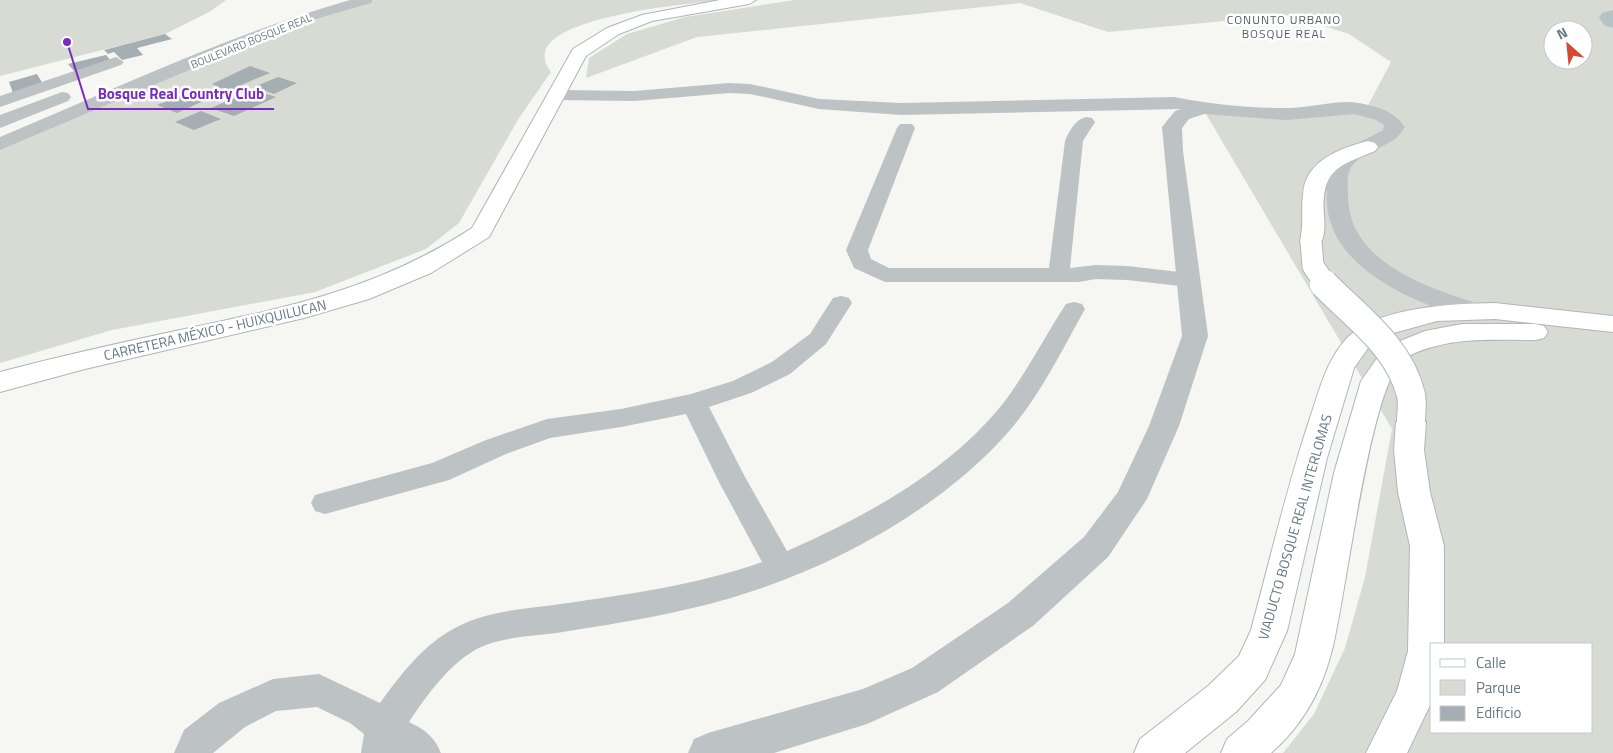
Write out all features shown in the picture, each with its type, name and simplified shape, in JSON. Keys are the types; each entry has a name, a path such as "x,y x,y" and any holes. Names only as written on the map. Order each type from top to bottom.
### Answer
{"main road":[{"name":"CARRETERA MÉXICO - HUIXQUILUCAN","path":"0,382 308,311 391,283 424,268 458,249 481,232 579,53 612,31 671,12 749,0"},
{"path":"1368,147 1326,165 1315,180 1313,206 1316,226 1309,254 1315,272 1362,318 1403,376 1411,397 1409,450 1414,492 1427,546 1426,651 1415,696 1386,753"},
{"name":"VIADUCTO BOSQUE REAL INTERLOMAS","path":"1154,753 1222,699 1252,668 1268,631 1312,458 1342,366 1359,342 1381,328 1413,318 1474,311 1537,323 1613,341"},
{"name":"VIADUCTO BOSQUE REAL INTERLOMAS","path":"1241,753 1262,735 1295,698 1313,654 1349,473 1375,381 1394,353 1434,337 1462,332 1509,330 1537,323 1613,324"}],"street":[{"name":"BOULEVARD BOSQUE REAL","path":"196,44 247,23 316,0"},
{"name":"BOULEVARD BOSQUE REAL","path":"0,144 261,34 307,17 366,0"},
{"path":"0,102 116,62"},
{"path":"0,122 134,68"},
{"path":"556,95 636,96 705,88 750,89 819,104 855,108 948,109 1174,102 1202,108 1286,114 1363,108 1392,121 1395,127 1390,134 1350,157 1339,170 1338,211 1349,240 1371,262 1402,283 1435,298 1474,311"},
{"path":"708,753 867,706 925,680 1021,614 1096,548 1130,499 1164,426 1195,336 1172,127 1182,115 1202,108"},
{"path":"1069,274 1074,141 1077,133 1086,122"},
{"path":"906,128 857,250 862,263 885,275 1069,274 1099,283 1189,286"},
{"path":"325,504 440,472 496,447 547,429 621,418 694,403 742,388 781,368 818,339 841,303"},
{"path":"382,741 427,670 445,652 470,636 511,626 663,600 717,588 781,568 843,538 914,499 951,472 990,436 1024,392 1074,309"},
{"path":"694,403 733,482 781,568"},
{"path":"192,753 197,743 232,715 273,695 319,690 362,712 382,741"},
{"path":"382,741 416,744 423,753"}],"green space":[{"path":"0,0 226,0 211,11 165,34 0,76"},
{"path":"375,0 720,0 644,10 610,17 579,26 556,38 545,53 551,72 519,118 459,223 426,249 315,292 112,330 0,363 0,148 308,20"},
{"path":"794,0 1613,0 1613,13 1601,16 1613,27 1613,753 1283,753 1314,714 1345,648 1365,577 1392,429 1206,114 1364,113 1391,62 1349,34 1289,15 1108,32 1020,3 697,37 586,78 589,58 627,34 685,17"}],"building":[{"path":"165,34 172,39 137,48 143,55 122,60 114,52 108,54 104,50"},
{"path":"106,55 112,62 75,72 68,64"},
{"path":"250,66 270,73 241,85 246,87 213,102 208,99 177,113 157,105 203,88 210,91 219,87 212,84"},
{"path":"37,74 43,84 13,93 9,82"},
{"path":"278,77 297,83 274,94 254,87"},
{"path":"253,90 276,97 234,116 211,108"},
{"path":"201,111 221,119 194,130 175,122"}],"waterway":[{"path":"1613,17 1610,18 1613,21"}],"place":[{"name":"Bosque Real Country Club","path":"67,42"}],"district":[{"name":"CONUNTO URBANO BOSQUE REAL","path":"1284,27"}]}
